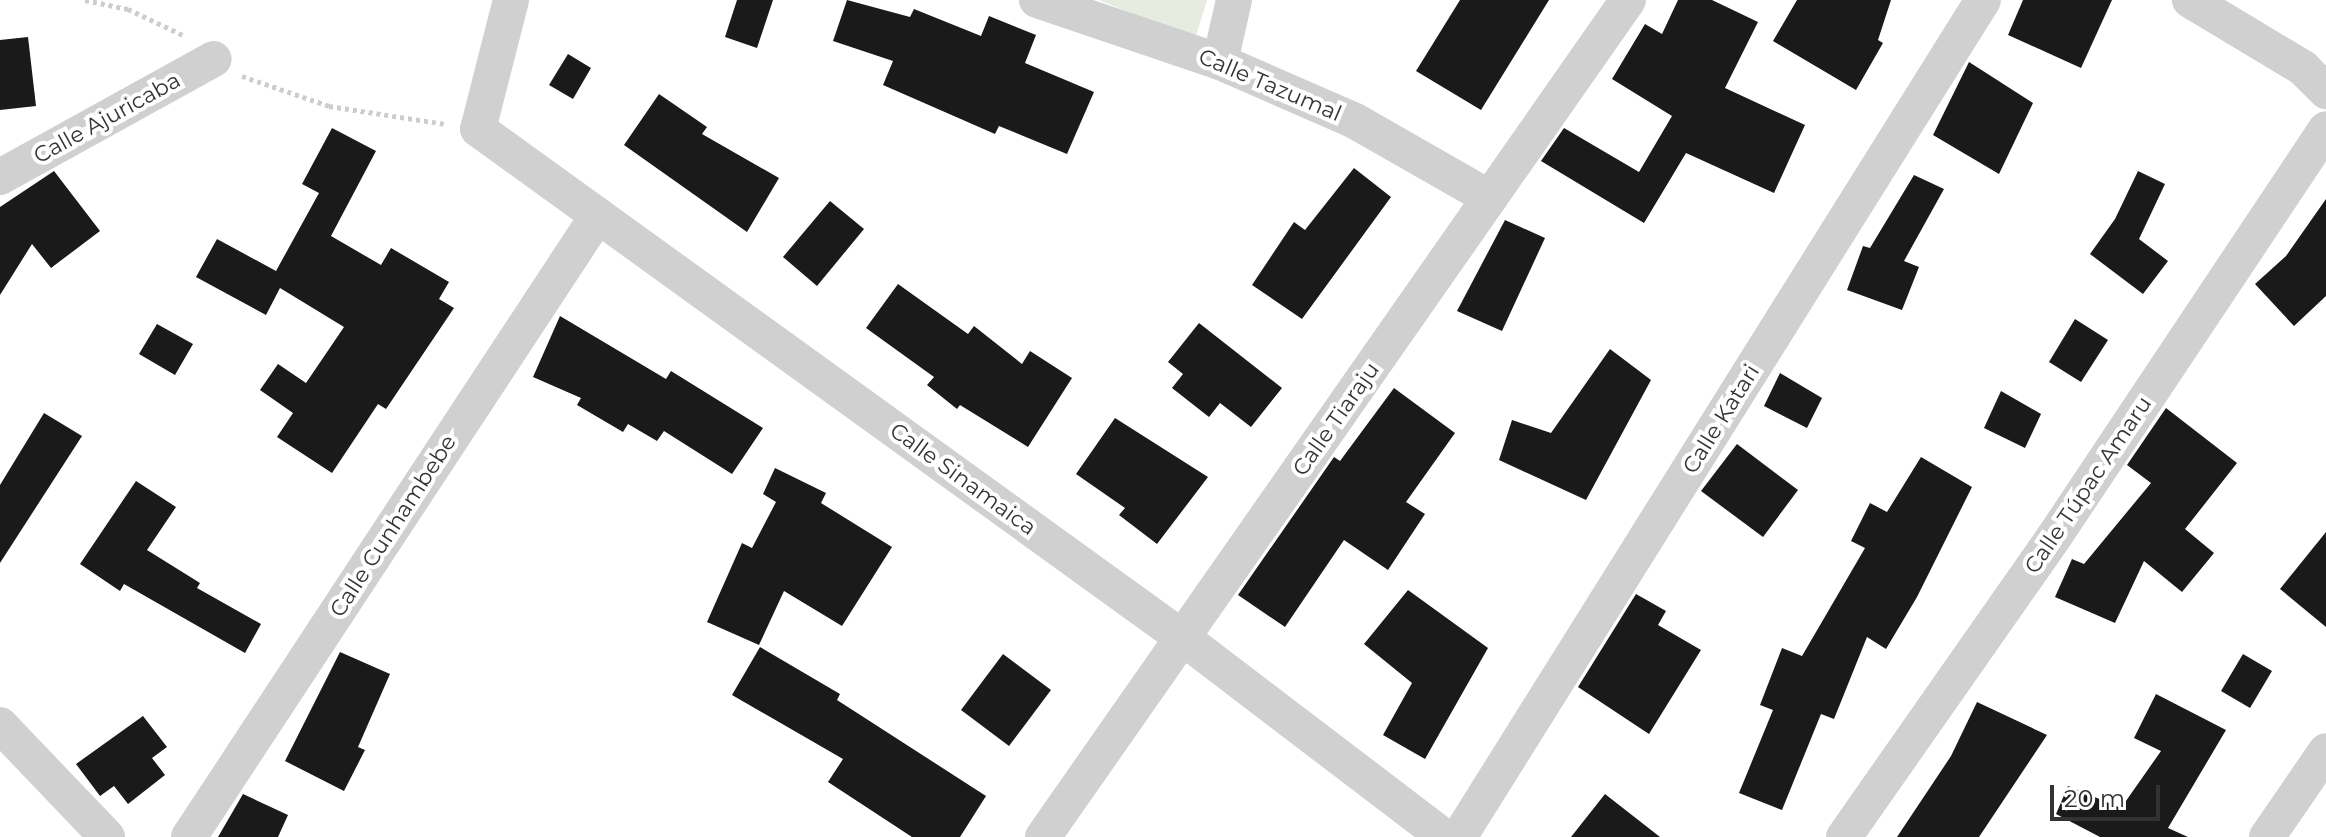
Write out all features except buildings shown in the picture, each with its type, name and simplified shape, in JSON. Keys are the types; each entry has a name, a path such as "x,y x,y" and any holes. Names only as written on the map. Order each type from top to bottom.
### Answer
{"street":[{"path":"478,129 511,0"},
{"name":"Calle Tazumal","path":"1037,0 1220,62 1355,121 1490,198"},
{"path":"1220,62 1234,0"},
{"name":"Calle Tiaraju","path":"1043,837 1628,0"},
{"name":"Calle Katari","path":"1459,837 1983,0"},
{"path":"2190,0 2303,68 2326,91"},
{"name":"Calle Ajuricaba","path":"0,177 214,59"},
{"name":"Calle Sinamaica","path":"478,129 1183,638 1444,837"},
{"name":"Calle Túpac Amaru","path":"1844,837 2054,537 2326,129"},
{"name":"Calle Cunhambebe","path":"189,837 598,215"},
{"path":"0,725 107,837"},
{"path":"2267,837 2326,751"}],"path":[{"path":"85,0 159,21 214,59 279,92 329,106 478,129"}],"shaded area":[{"path":"1099,0 1207,0 1195,39"}]}
